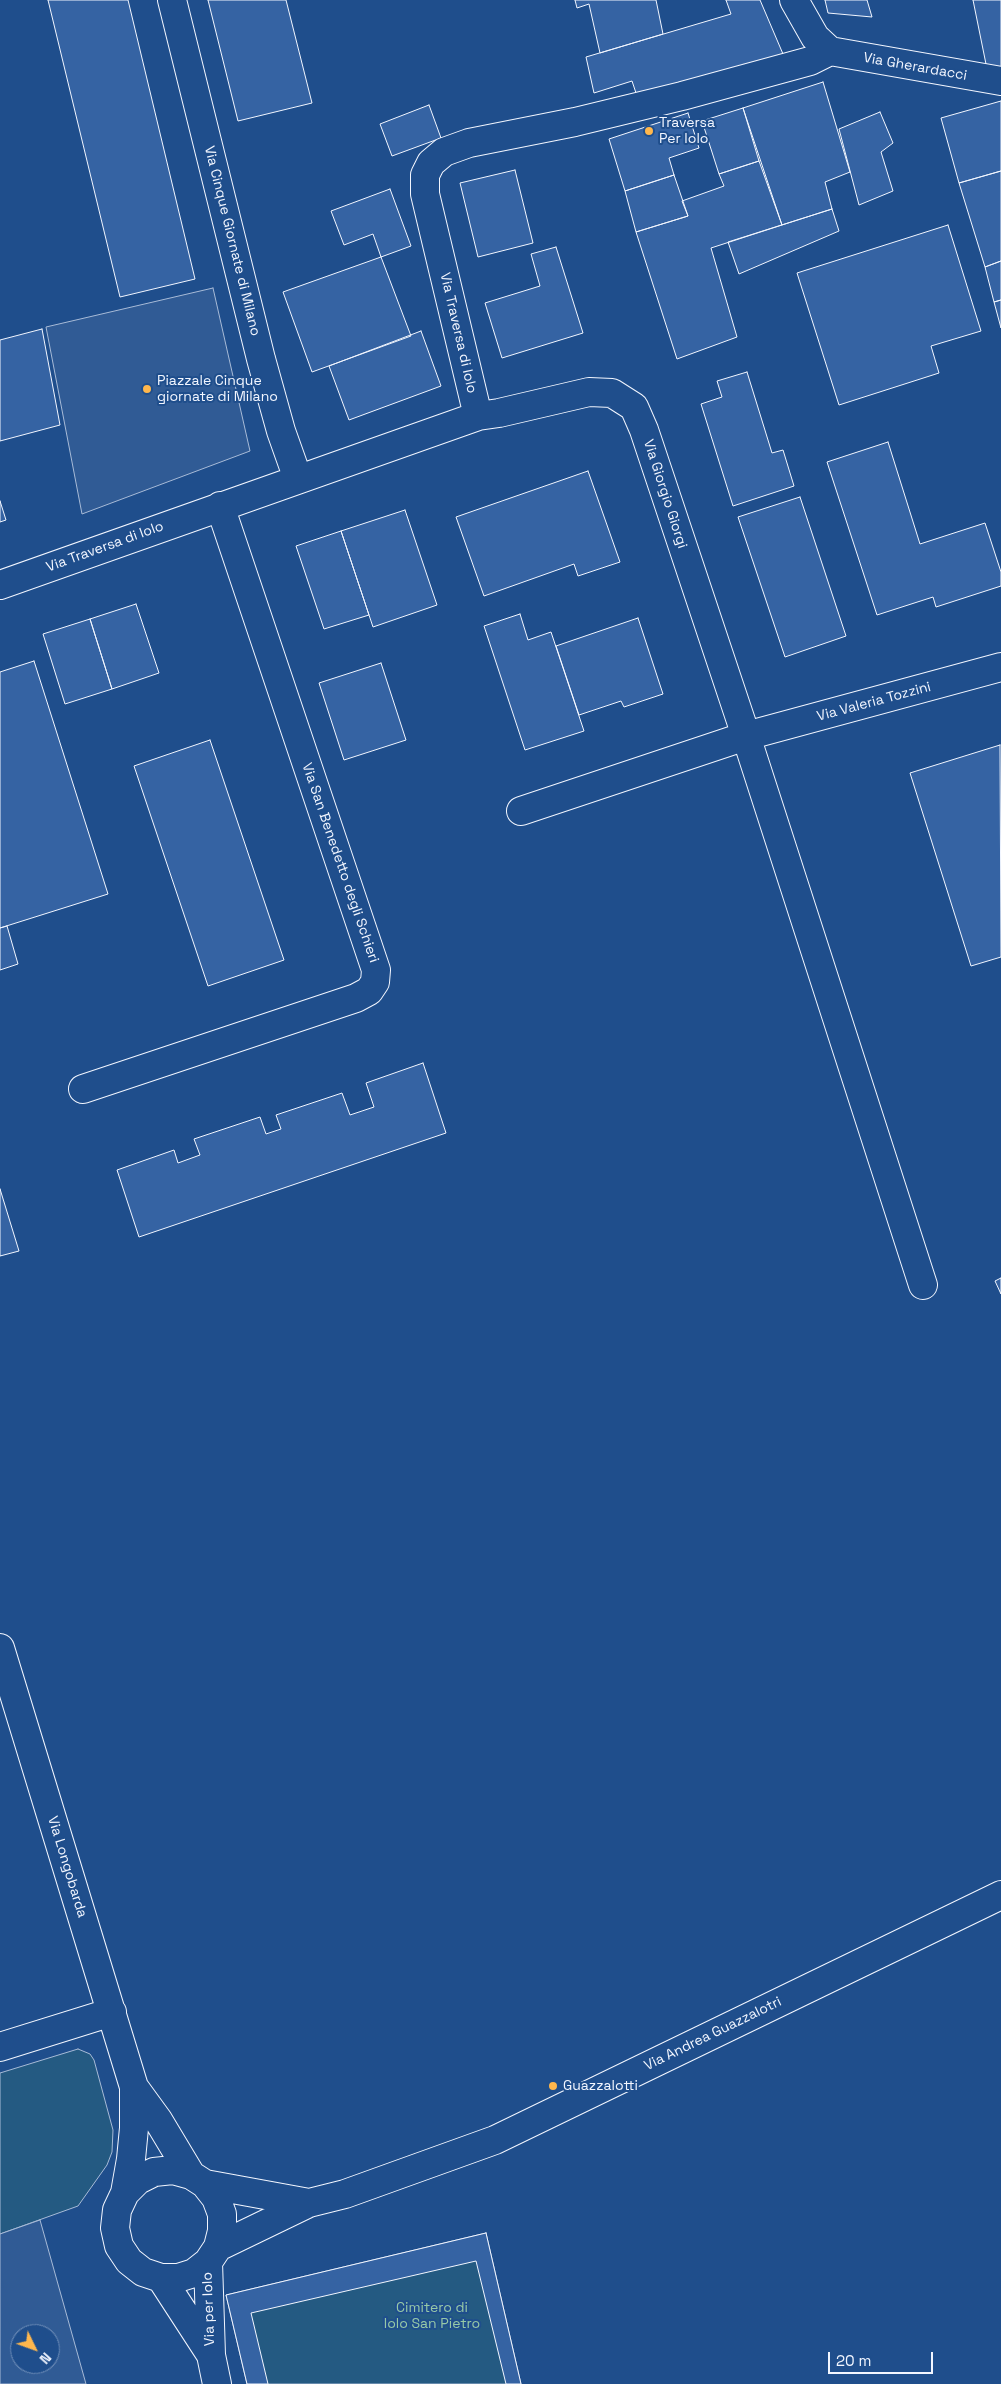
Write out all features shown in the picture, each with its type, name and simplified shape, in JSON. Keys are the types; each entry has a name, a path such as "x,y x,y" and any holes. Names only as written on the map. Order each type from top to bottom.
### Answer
{"street":[{"name":"Via Cinque Giornate di Milano","path":"172,0 261,359 281,431 298,479"},
{"path":"794,0 815,37 830,51"},
{"name":"Via Traversa di Iolo","path":"0,585 478,416 424,194 425,175 431,163 444,152 469,143 575,122 682,96 810,61 830,51"},
{"name":"Via Gherardacci","path":"830,51 1001,81"},
{"name":"Via Giorgio Giorgi","path":"478,416 499,414 589,392 612,393 634,407 644,430 746,736 923,1285"},
{"name":"Via San Benedetto degli Schieri","path":"83,1089 356,998 370,991 375,982 376,970 371,954 220,506"},
{"name":"Via Valeria Tozzini","path":"521,811 746,736 1001,667"},
{"name":"Via Longobarda","path":"0,1648 134,2087 134,2128 125,2193 117,2210 115,2228 119,2246 129,2261 143,2272 161,2278 178,2278 194,2273 213,2255 222,2231 222,2214 216,2198 198,2180 134,2087"},
{"name":"Via Andrea Guazzalotri","path":"213,2255 309,2203 346,2194 495,2140 1001,1895"},
{"path":"0,2047 112,2012"},
{"name":"Via Longobarda","path":"125,2193 138,2180 154,2172 173,2170 198,2180"},
{"name":"Via Andrea Guazzalotri","path":"198,2180 309,2203"},
{"name":"Via per Iolo","path":"213,2255 211,2355 217,2384"},
{"name":"Via per Iolo","path":"161,2278 211,2355"}],"green space":[{"path":"78,2049 90,2054 94,2060 113,2130 112,2152 107,2165 78,2206 0,2234 0,2073"},
{"name":"Cimitero di Iolo San Pietro","path":"486,2233 521,2384 247,2384 226,2295"}],"shaded area":[{"name":"Piazzale Cinque giornate di Milano","path":"213,288 250,451 82,514 46,327"},
{"path":"40,2220 86,2384 0,2384 0,2234"}],"building":[{"path":"48,0 128,0 195,279 120,297"},
{"path":"208,0 286,0 312,103 238,121"},
{"path":"575,0 656,0 663,34 600,53 589,4 577,8"},
{"path":"726,0 760,0 783,54 639,102 632,81 594,93 586,57 731,14"},
{"path":"825,0 867,0 872,17 828,13"},
{"path":"973,0 1001,0 1001,71 988,74"},
{"path":"823,82 850,172 825,182 832,209 782,225 743,108"},
{"path":"1001,101 1001,171 959,183 941,118"},
{"path":"429,105 441,138 392,156 380,124"},
{"path":"743,108 759,161 719,174 702,121"},
{"path":"880,112 893,143 881,152 893,191 859,205 839,129"},
{"path":"688,113 699,148 669,158 674,175 625,191 609,139"},
{"path":"759,161 782,225 711,248 737,337 677,359 636,232 688,216 682,201 724,186 719,174"},
{"path":"515,170 533,243 478,257 460,183"},
{"path":"1001,171 1001,261 985,267 959,183"},
{"path":"674,175 688,216 636,232 625,191"},
{"path":"390,189 411,246 381,257 373,234 344,245 331,211"},
{"path":"832,209 839,231 739,274 728,242"},
{"path":"948,225 981,331 931,346 939,373 839,405 797,273"},
{"path":"556,247 583,333 502,358 485,303 540,286 531,254"},
{"path":"381,257 411,336 312,372 283,292"},
{"path":"1001,261 1001,300 994,302 985,267"},
{"path":"1001,300 1001,328 994,302"},
{"path":"42,329 60,425 0,441 0,340"},
{"path":"421,331 441,386 349,420 329,366"},
{"path":"747,372 772,453 783,450 794,486 733,506 701,404 722,397 717,381"},
{"path":"888,442 920,544 985,523 1001,572 1001,586 936,607 933,597 877,615 827,462"},
{"path":"588,471 620,562 578,576 574,564 484,596 456,517"},
{"path":"800,497 846,636 785,657 738,517"},
{"path":"0,501 6,520 0,522"},
{"path":"405,510 437,605 373,627 341,531"},
{"path":"341,531 369,615 324,629 296,546"},
{"path":"136,604 159,673 112,689 90,619"},
{"path":"520,614 528,640 551,632 584,731 525,750 484,626"},
{"path":"638,618 663,694 624,707 621,701 579,715 556,646"},
{"path":"90,619 112,689 65,704 43,634"},
{"path":"34,661 108,894 0,928 0,672"},
{"path":"381,663 406,740 344,760 319,683"},
{"path":"210,740 284,960 208,986 134,766"},
{"path":"1000,745 1001,957 971,966 910,773"},
{"path":"7,926 18,964 0,970 0,928"},
{"path":"423,1063 446,1133 139,1237 117,1170 174,1150 178,1163 200,1155 194,1139 260,1117 266,1134 281,1129 276,1115 342,1093 350,1115 374,1107 366,1083"},
{"path":"0,1189 19,1251 0,1256"},
{"path":"1001,1278 1001,1294 995,1281"},
{"path":"486,2233 521,2384 506,2384 476,2261 251,2313 268,2384 247,2384 226,2295"}],"place":[{"name":"Traversa Per Iolo","path":"649,131"},
{"name":"Piazzale Cinque giornate di Milano","path":"147,389"},
{"name":"Guazzalotti","path":"553,2086"}]}
